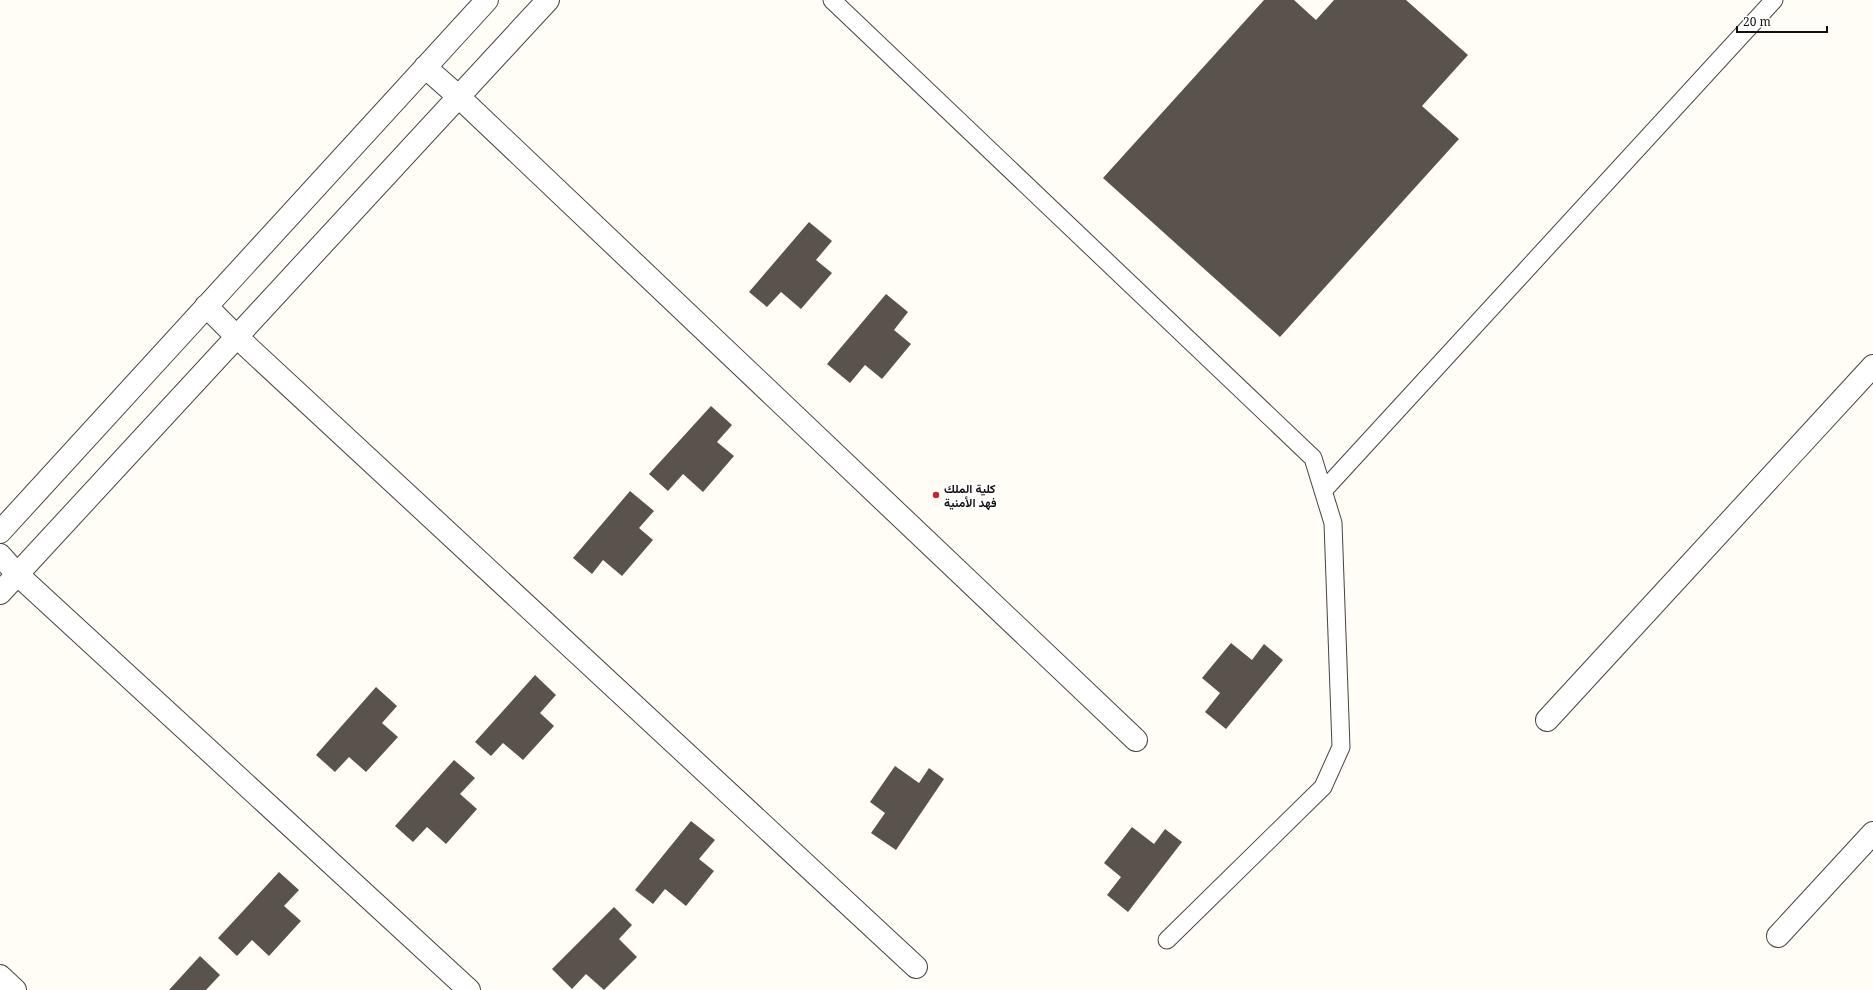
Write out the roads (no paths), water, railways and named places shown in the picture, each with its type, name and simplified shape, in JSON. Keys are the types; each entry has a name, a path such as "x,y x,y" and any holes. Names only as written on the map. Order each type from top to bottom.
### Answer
{"street":[{"path":"0,532 486,0"},
{"path":"0,593 548,0"},
{"path":"425,67 459,97 1136,740"},
{"path":"206,306 237,337 916,967"},
{"path":"1547,720 1873,366"},
{"path":"0,555 17,574 469,990"},
{"path":"1778,936 1873,832"},
{"path":"0,976 15,990"}],"lane":[{"path":"832,0 1313,458 1333,522 1341,747 1324,787 1167,940"},
{"path":"1324,491 1774,0"}],"place":[{"name":"كلية الملك فهد الأمنية","path":"936,495"}]}
